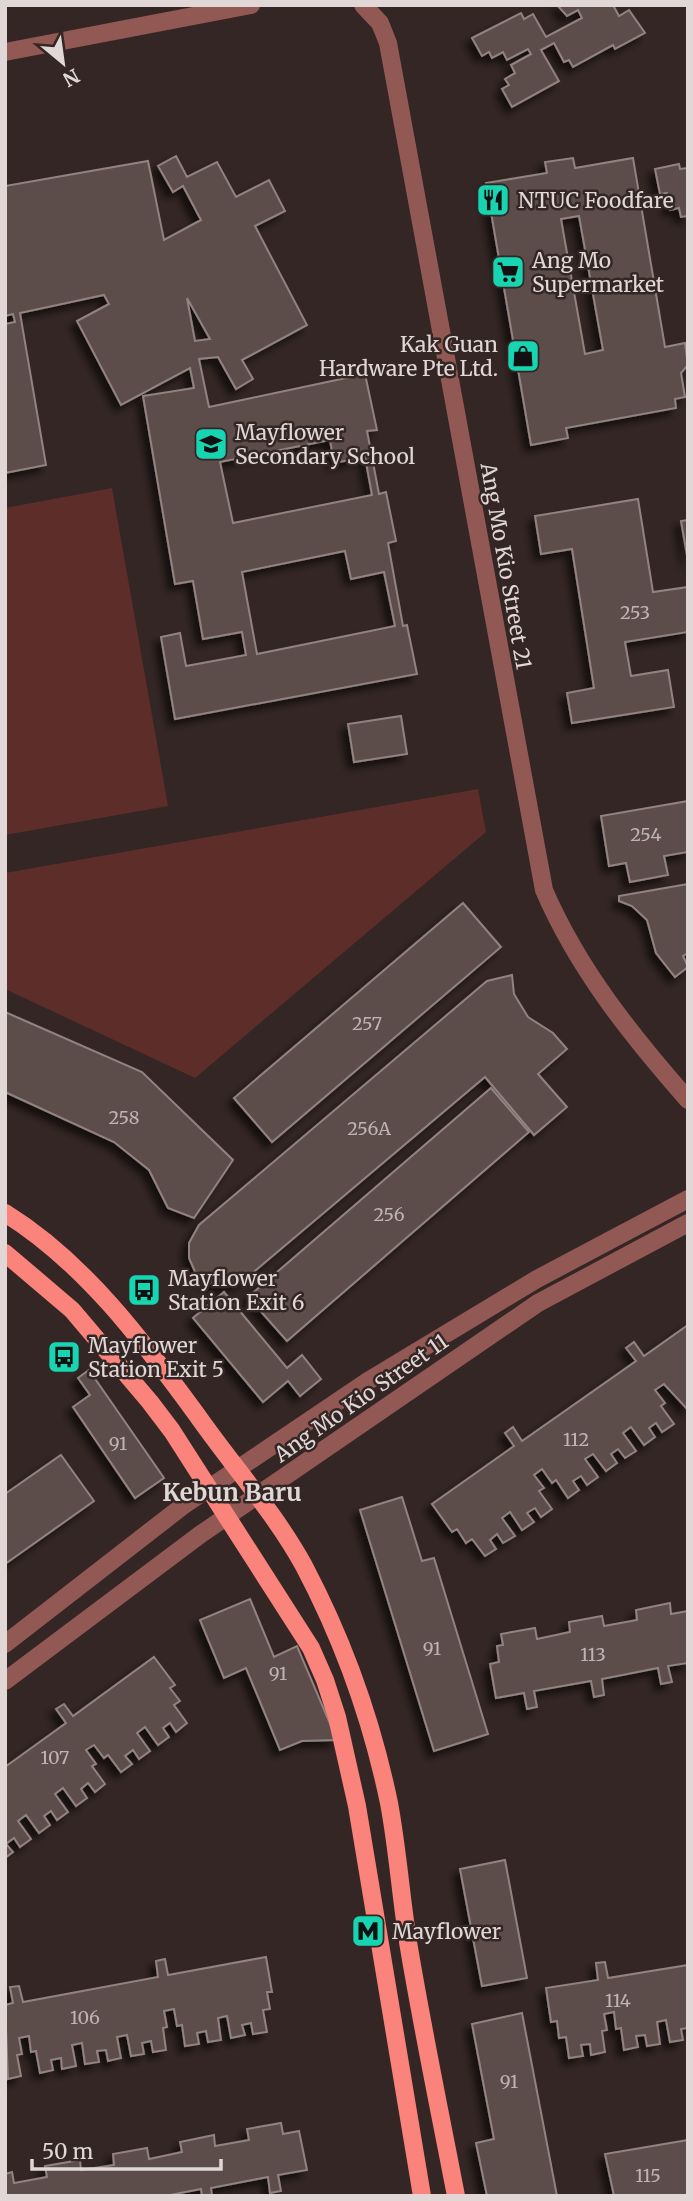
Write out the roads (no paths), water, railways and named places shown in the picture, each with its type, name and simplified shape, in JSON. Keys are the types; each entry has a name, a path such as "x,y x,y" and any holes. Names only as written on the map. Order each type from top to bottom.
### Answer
{"main road":[{"path":"5,1213 33,1230 100,1295 163,1367 303,1565 333,1628 368,1720 389,1804 409,1949 456,2196"},
{"path":"5,1253 72,1310 150,1402 209,1488 311,1648 326,1680 337,1717 362,1835 422,2196"}],"street":[{"path":"5,52 251,5"},
{"name":"Ang Mo Kio Street 21","path":"363,5 380,23 388,43 544,890 564,936 601,993 688,1100"},
{"name":"Ang Mo Kio Street 11","path":"5,1644 209,1488 368,1381 537,1279 688,1199"},
{"name":"Ang Mo Kio Street 11","path":"5,1681 227,1518 538,1303 688,1223"}],"place":[{"name":"NTUC Foodfare","path":"493,200"},
{"name":"Ang Mo Supermarket","path":"508,272"},
{"name":"Kak Guan Hardware Pte Ltd.","path":"523,356"},
{"name":"Mayflower Secondary School","path":"211,444"},
{"name":"Mayflower Station Exit 6","path":"144,1290"},
{"name":"Mayflower Station Exit 5","path":"64,1357"},
{"name":"Mayflower","path":"368,1931"}],"district":[{"name":"Kebun Baru","path":"232,1492"}]}
